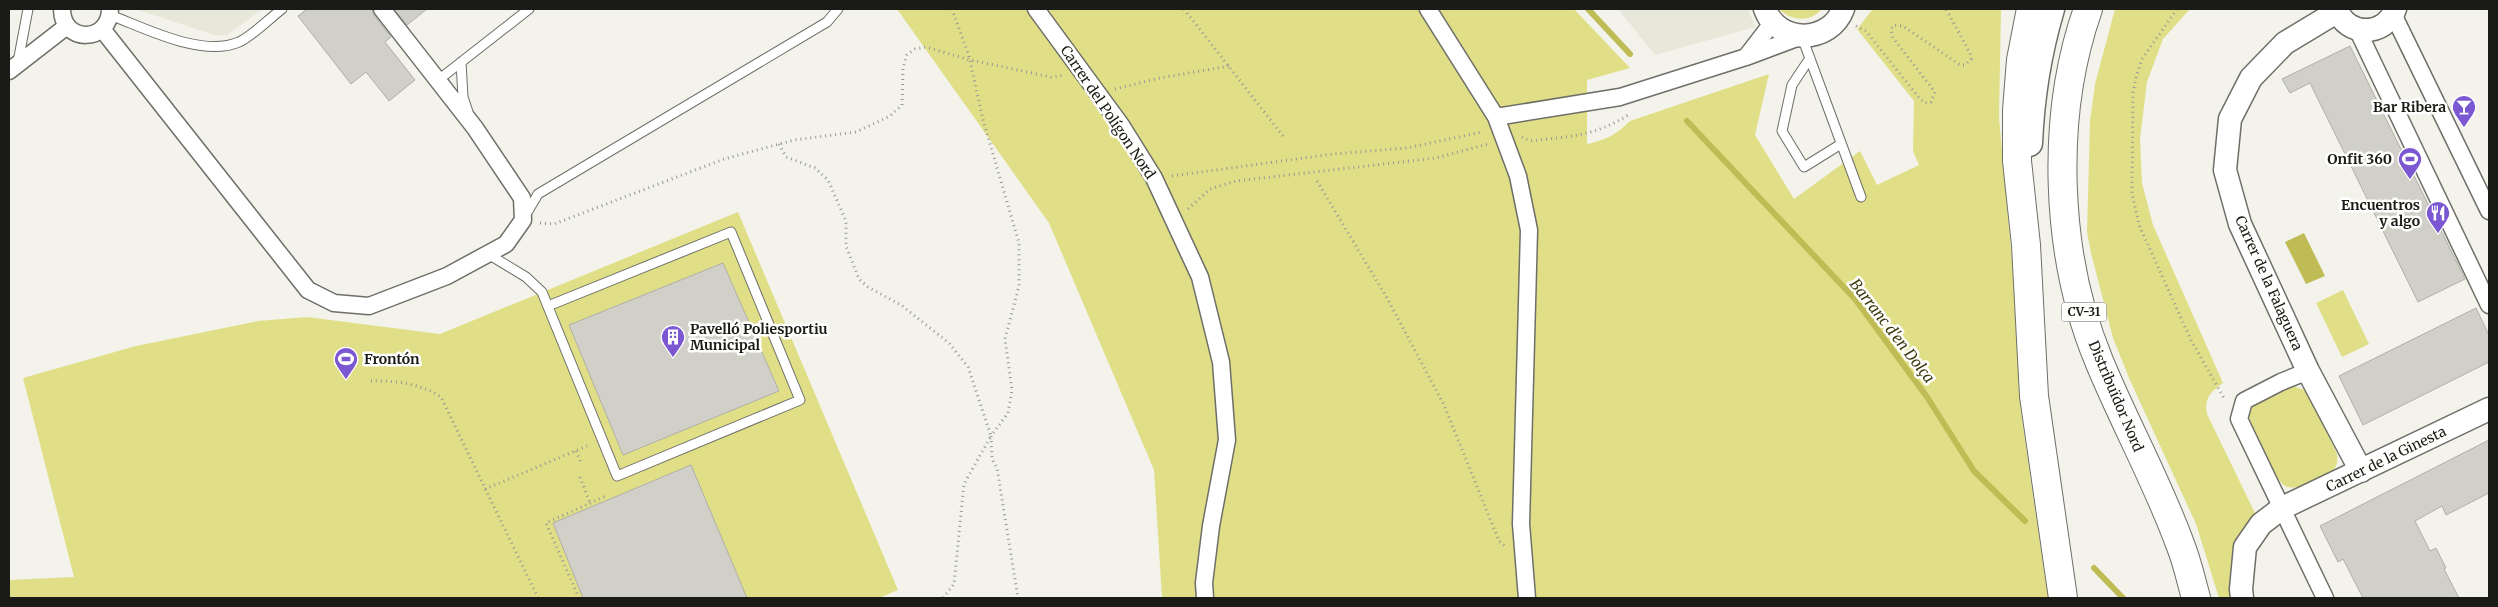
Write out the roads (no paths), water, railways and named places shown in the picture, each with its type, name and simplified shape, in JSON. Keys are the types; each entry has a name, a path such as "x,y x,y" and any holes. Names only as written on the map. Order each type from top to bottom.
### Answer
{"highway":[{"path":"2031,9 2021,60 2017,110 2017,161 2026,245 2034,396 2063,598"},
{"name":"Distribuïdor Nord","path":"2088,9 2071,73 2064,134 2062,196 2074,281 2098,359 2180,544 2196,598"}],"main road":[{"path":"2026,245 2030,111 2040,47 2051,9"}],"street":[{"path":"62,9 67,26 78,34 87,35 107,18 308,290 334,303 369,306 448,276 506,244 523,220 522,198 475,128 382,9"},
{"name":"Carrer del Polígon Nord","path":"1036,9 1098,93 1154,178 1200,277 1221,362 1227,440 1211,526 1204,583 1205,598"},
{"path":"1428,9 1500,128 1518,176 1529,230 1521,524 1527,598"},
{"path":"2338,10 2342,19 2356,29 2489,305"},
{"name":"Carrer de la Falaguera","path":"2338,10 2285,43 2251,78 2230,120 2225,170 2240,224 2308,371 2361,471"},
{"path":"2356,29 2372,30 2382,27 2394,11 2489,211"},
{"path":"1746,57 1769,16 1791,34 1802,36 1815,35 1847,17"},
{"path":"13,67 67,26"},
{"path":"1500,128 1620,97 1746,57 1802,36"},
{"path":"2308,371 2244,401 2239,419 2325,598"},
{"name":"Carrer de la Ginesta","path":"2242,598 2241,589 2245,547 2261,524 2282,508 2489,409"}],"lane":[{"path":"13,67 28,9"},
{"path":"107,18 180,42 216,46 239,42 282,9"},
{"path":"437,81 529,9"},
{"path":"523,220 538,194 827,22 838,9"},
{"path":"1802,36 1861,197"},
{"path":"1810,58 1792,85 1782,131 1804,168 1841,144"},
{"path":"461,62 463,97 475,128"},
{"path":"488,254 526,277 542,292 617,476 800,400 731,232 548,306"}],"waterway":[{"name":"Barranc d'en Dolça","path":"1588,9 1630,54"},
{"name":"Barranc d'en Dolça","path":"1687,121 1855,299 1927,397 1974,471 2025,521"},
{"name":"Barranc d'en Dolça","path":"2094,568 2123,598"}],"place":[{"name":"Bar Ribera","path":"2464,128"},
{"name":"Onfit 360","path":"2410,180"},
{"name":"Encuentros y algo","path":"2438,234"},
{"name":"Pavelló Poliesportiu Municipal","path":"673,358"},
{"name":"Frontón","path":"346,380"}]}
